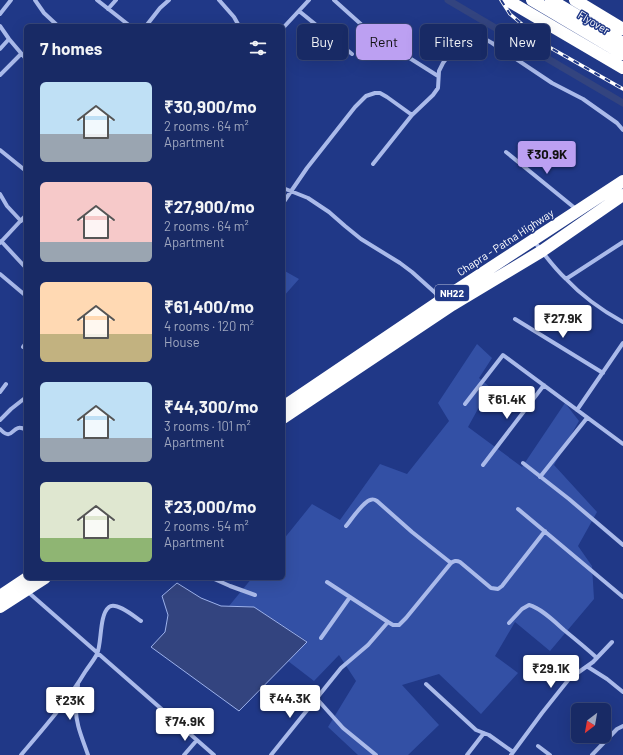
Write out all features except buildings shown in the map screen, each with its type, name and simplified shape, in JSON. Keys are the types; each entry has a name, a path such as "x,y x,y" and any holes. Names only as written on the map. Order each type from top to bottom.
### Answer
{"highway":[{"path":"507,0 623,68"},
{"name":"Flyover","path":"532,0 623,54"},
{"name":"Flyover","path":"551,0 623,43"},
{"path":"575,0 623,28"},
{"name":"Chapra - Patna Highway","path":"285,406 443,299 623,181"},
{"name":"NH22","path":"285,417 452,305 542,251 623,195"},
{"path":"0,596 38,580"},
{"path":"0,607 26,584"}],"street":[{"path":"0,14 12,0"},
{"path":"35,0 44,13 56,24"},
{"path":"96,0 127,24"},
{"path":"108,9 116,0"},
{"path":"148,24 160,8 169,0"},
{"path":"219,0 234,17 238,24"},
{"path":"285,26 309,0"},
{"path":"334,0 373,35 438,76"},
{"path":"299,11 352,54"},
{"path":"0,26 24,57"},
{"path":"373,164 412,115 433,95 438,88 439,71 443,63 461,38 468,34 478,35 552,83 583,99 617,123 623,130"},
{"path":"0,49 9,39"},
{"path":"0,75 21,54"},
{"path":"285,200 307,168 355,107 366,96 380,93 412,115"},
{"path":"0,150 24,169"},
{"path":"506,152 578,210"},
{"path":"285,189 308,198 329,212 361,239 412,272 443,299"},
{"path":"0,194 7,206 21,221"},
{"path":"24,217 1,242 24,266"},
{"path":"533,240 566,279 609,314 623,322"},
{"path":"566,279 623,242"},
{"path":"0,274 24,294"},
{"path":"514,319 603,373"},
{"path":"577,410 623,343"},
{"path":"465,404 503,355 623,444"},
{"path":"0,392 6,384"},
{"path":"483,465 544,386"},
{"path":"0,420 24,399"},
{"path":"540,477 587,418"},
{"path":"0,430 6,434 9,434 19,427 24,428"},
{"path":"523,463 569,499 623,546"},
{"path":"346,526 362,506 373,499 451,563"},
{"path":"518,509 623,597"},
{"path":"327,582 396,626 402,623 454,561 460,562 491,588 498,589 502,586 545,531"},
{"path":"216,580 254,594"},
{"path":"26,584 97,653 214,755"},
{"path":"321,638 350,597"},
{"path":"21,755 55,716 78,684 97,653 103,619 107,608 114,605 141,621"},
{"path":"509,623 522,609 529,605 532,606 543,612 557,623 597,658"},
{"path":"271,755 344,664 360,653 388,622"},
{"path":"426,684 479,732 489,735 512,753 569,679 588,666 612,642"},
{"path":"588,666 623,692"},
{"path":"78,684 76,715 88,755"},
{"path":"317,699 343,728 376,755"},
{"path":"592,755 617,729 623,726"},
{"path":"467,755 484,733"},
{"path":"184,755 197,740"},
{"path":"538,746 550,755"}],"shaded area":[{"path":"285,271 299,279 285,295"},
{"path":"477,344 492,358 479,378 490,387 468,427 522,467 565,403 579,421 554,465 597,512 578,546 592,566 594,599 550,651 515,622 495,656 518,673 481,714 439,674 402,685 439,725 408,755 358,755 328,727 356,681 339,655 314,681 288,661 307,641 254,607 229,606 250,580 285,580 285,538 312,504 340,520 380,464 407,474 449,421 438,403"},
{"path":"177,583 201,598 221,606 254,607 307,642 239,711 151,647 165,632 168,615 162,596"}],"waterway":[{"path":"448,0 623,103"}],"railway":[{"path":"501,0 510,14 549,47 623,89"}]}
